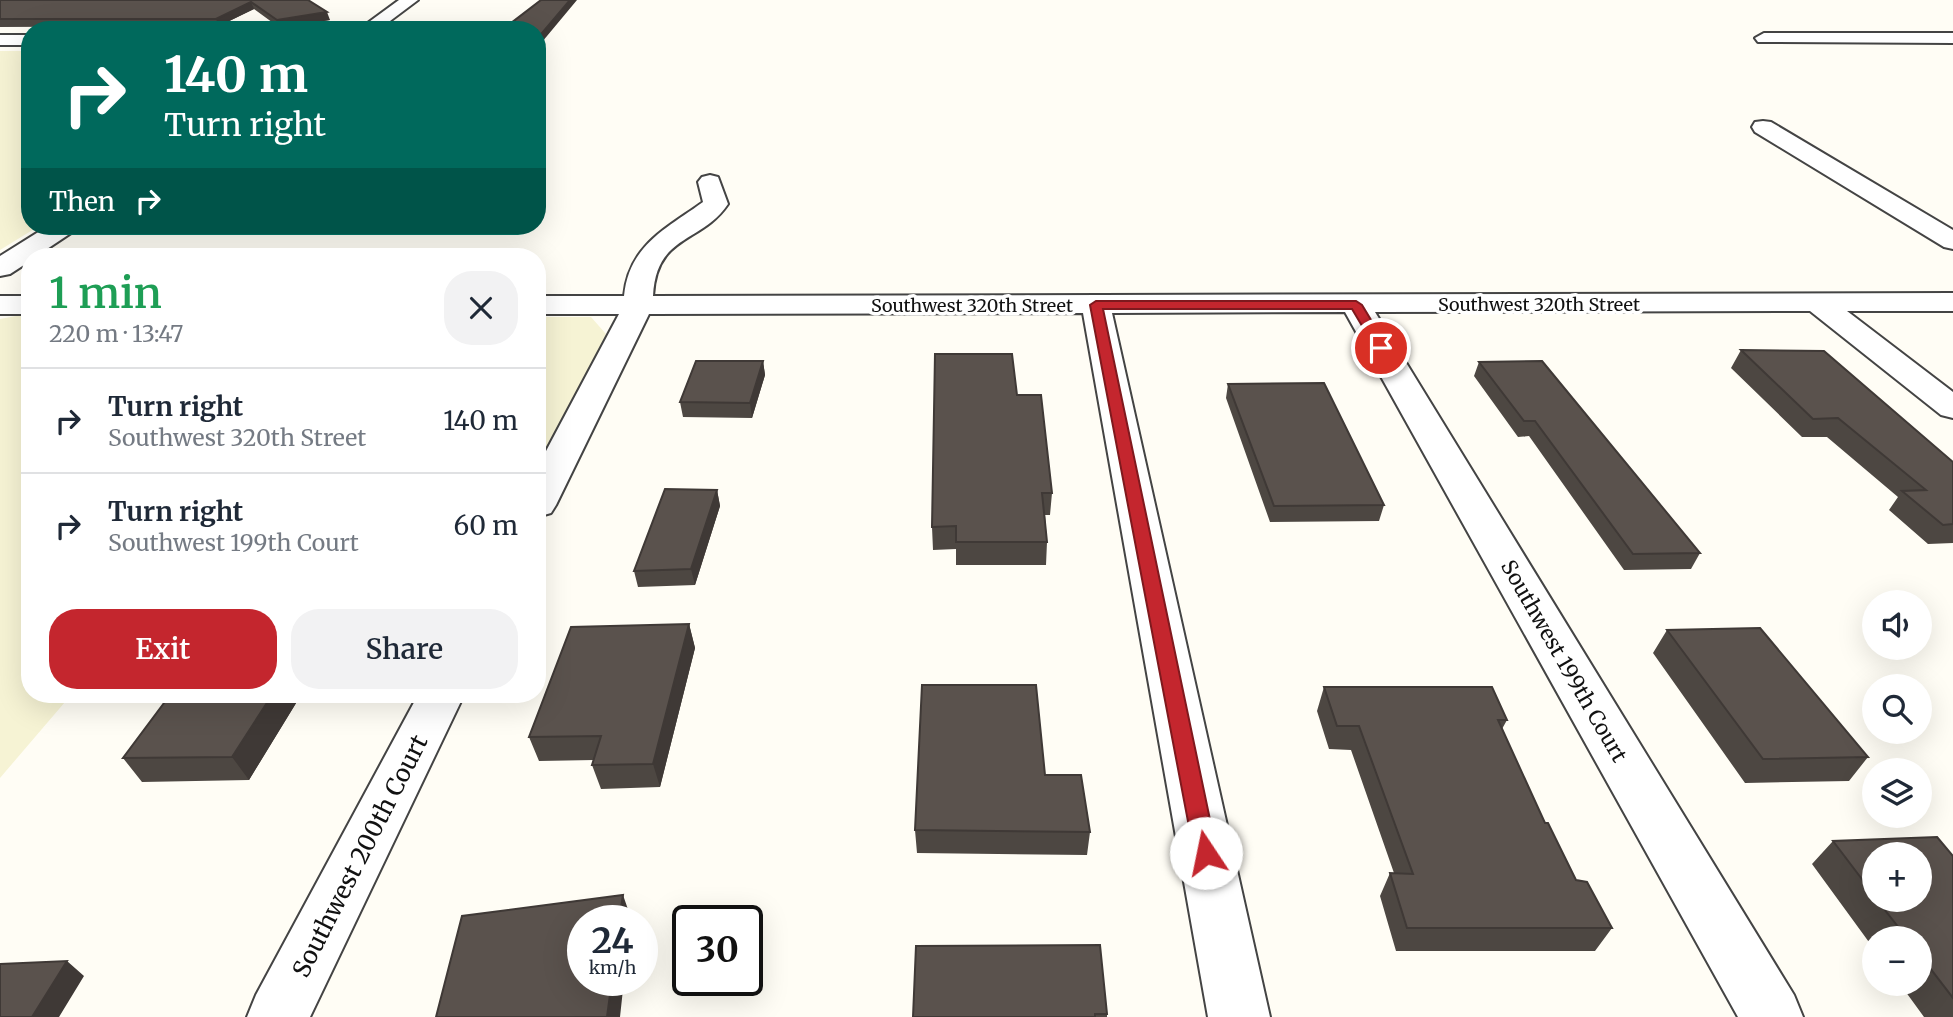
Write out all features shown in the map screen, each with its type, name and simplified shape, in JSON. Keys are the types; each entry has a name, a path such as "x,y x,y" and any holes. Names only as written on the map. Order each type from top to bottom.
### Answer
{"street":[{"path":"379,21 410,0"},
{"path":"1764,38 1953,38"},
{"path":"0,40 21,40"},
{"path":"1763,127 1953,242"},
{"path":"546,487 638,305 640,275 653,251 716,204 710,182"},
{"path":"31,248 51,235"},
{"path":"0,268 21,254"},
{"path":"1815,302 1953,408"},
{"name":"Southwest 320th Street","path":"546,305 1953,302"},
{"path":"0,305 21,305"},
{"path":"1096,305 1239,1017"},
{"name":"Southwest 199th Court","path":"1356,305 1772,1017"},
{"name":"Southwest 200th Court","path":"278,1017 437,703"}],"shaded area":[{"path":"0,51 21,51 21,235 24,235 0,250"},
{"path":"21,316 21,703 64,703 0,778 0,319"},
{"path":"546,317 591,317 606,334 550,446 546,446"}],"building":[{"path":"0,0 308,0 327,12 277,20 251,2 216,19 0,19"},
{"path":"541,0 570,0 546,28 546,21 514,21"},
{"path":"1741,350 1824,351 1953,462 1953,524 1943,525 1902,491 1926,490 1838,418 1813,419"},
{"path":"935,354 1012,354 1017,395 1041,395 1052,493 1042,493 1047,542 956,542 956,526 932,527"},
{"path":"696,361 763,361 750,403 680,402"},
{"path":"1542,361 1700,553 1633,554 1535,421 1524,421 1479,362"},
{"path":"1324,383 1384,505 1274,506 1228,384"},
{"path":"665,489 717,490 691,569 634,571"},
{"path":"689,624 653,764 592,765 601,736 529,737 542,703 546,703 546,692 571,627"},
{"path":"1760,628 1868,757 1763,759 1667,630"},
{"path":"922,685 1036,685 1045,775 1081,775 1090,832 915,830"},
{"path":"1324,687 1492,687 1507,720 1498,720 1545,823 1548,823 1576,880 1587,882 1612,928 1407,928 1390,873 1413,874 1359,726 1337,726"},
{"path":"164,703 267,703 232,757 123,758"},
{"path":"1937,837 1953,856 1953,998 1932,971 1932,926 1898,926 1886,912 1932,912 1932,842 1862,842 1862,879 1833,841"},
{"path":"623,895 621,905 567,905 567,996 610,996 607,1017 436,1017 462,916"},
{"path":"1100,945 1107,1014 1095,1014 1095,1017 913,1017 916,946"},
{"path":"67,961 32,1017 0,1017 0,964"}],"route":[{"path":"1206,853 1096,305 1356,305 1381,348"}]}
